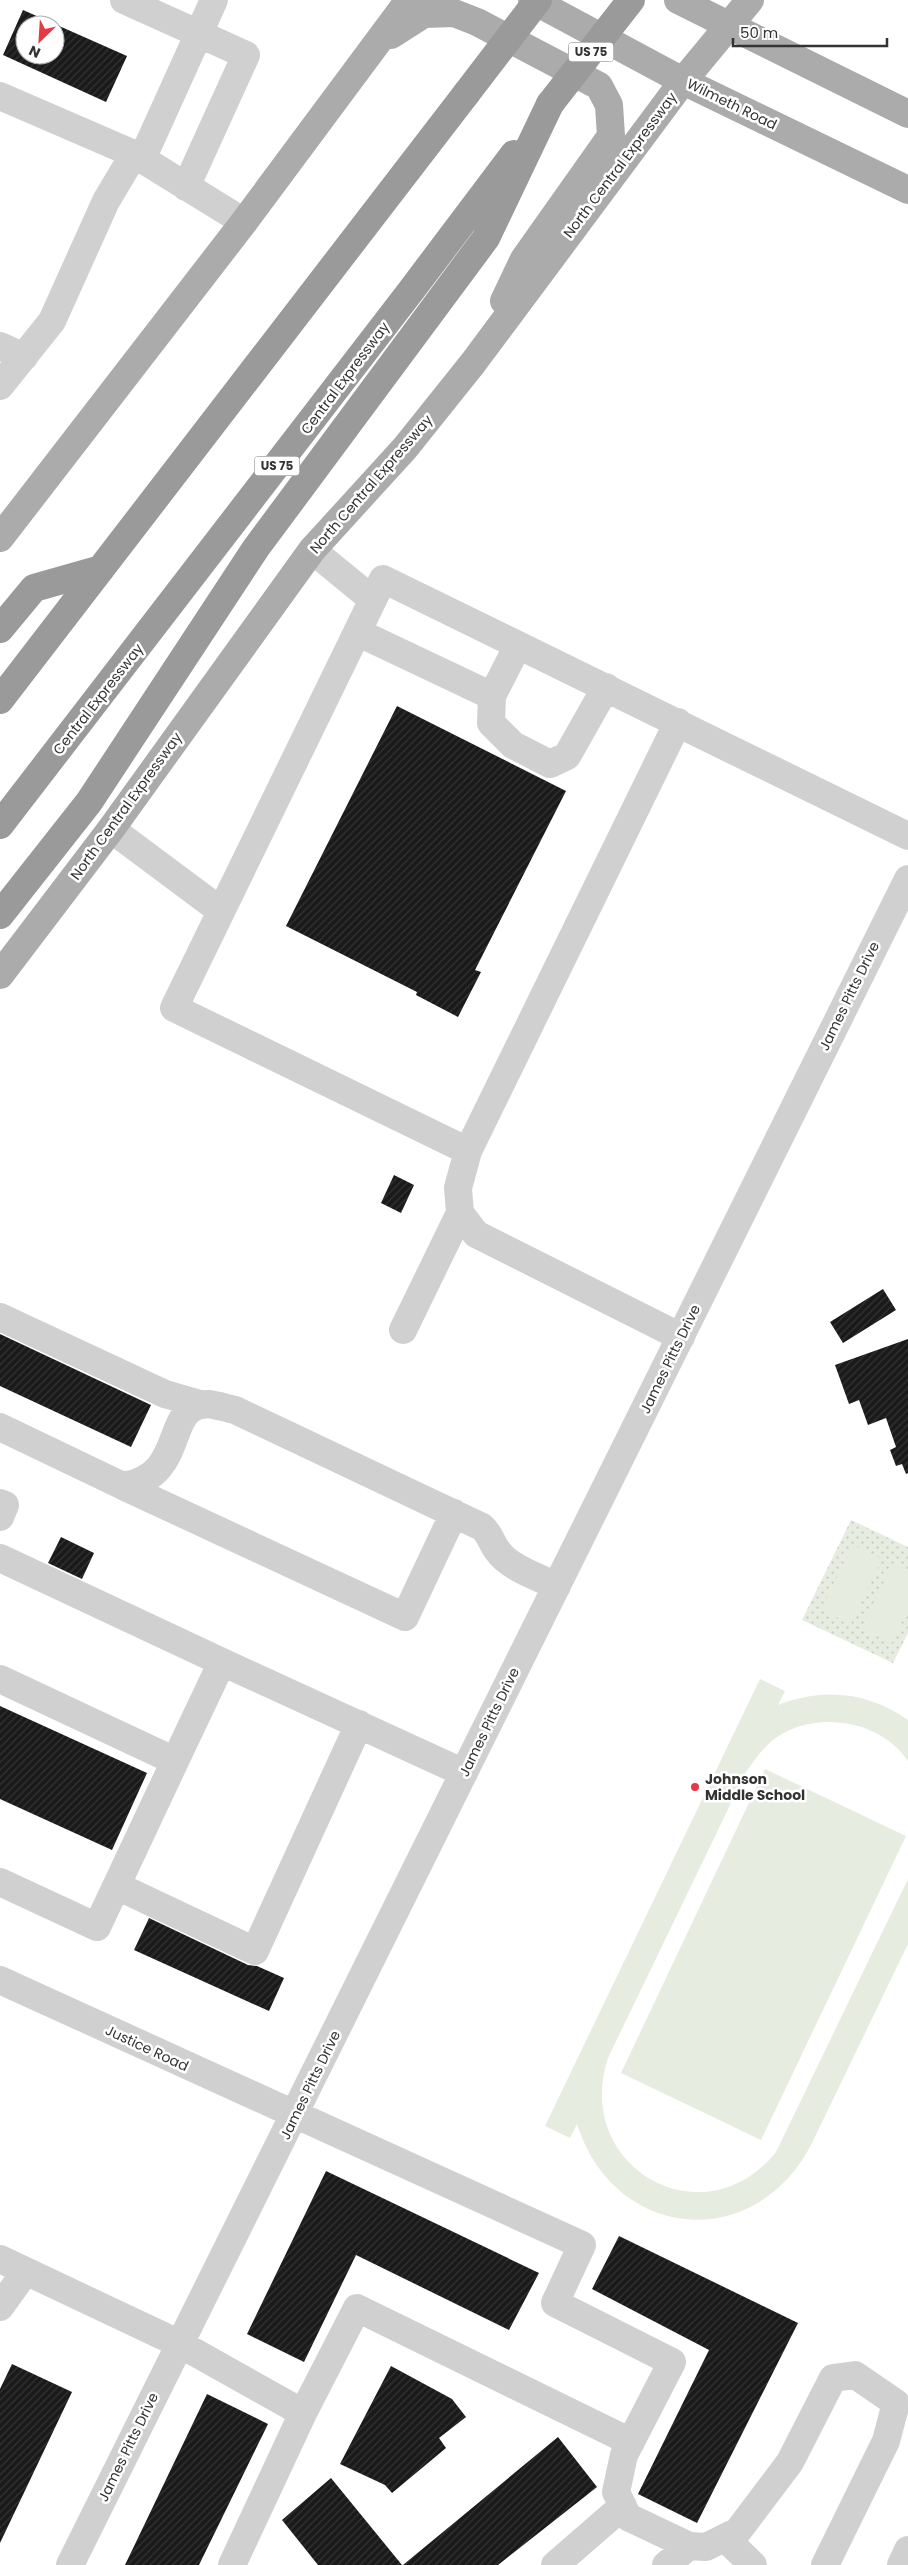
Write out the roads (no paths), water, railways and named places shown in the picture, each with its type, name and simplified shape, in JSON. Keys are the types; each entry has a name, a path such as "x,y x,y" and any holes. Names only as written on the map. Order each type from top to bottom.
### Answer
{"highway":[{"path":"0,700 538,0"},
{"name":"Central Expressway","path":"0,825 410,292 550,104 631,0"},
{"path":"0,916 89,802 256,548 486,238 550,104"},
{"path":"0,628 34,588 101,569"}],"main road":[{"path":"0,538 244,222 379,43 409,0"},
{"name":"Wilmeth Road","path":"532,0 683,81 908,190"},
{"path":"678,0 729,27 908,114"},
{"name":"North Central Expressway","path":"0,975 111,829 312,550 405,448 473,363 683,81 750,0"},
{"path":"379,43 424,14 454,12 477,22 599,86 609,105 611,136 524,259 473,363"}],"street":[{"path":"124,0 246,55 186,187"},
{"path":"0,386 12,351 52,321 106,201 138,157 214,0"},
{"path":"0,96 138,157 244,222"},
{"path":"312,550 373,600"},
{"path":"468,1151 174,1008 383,579 908,836"},
{"path":"357,632 492,696"},
{"path":"518,645 492,696 492,723 513,745 550,764 567,756 606,688"},
{"path":"403,1330 460,1213 458,1188 468,1151 678,722"},
{"path":"111,829 221,912"},
{"name":"James Pitts Drive","path":"70,2565 908,879"},
{"path":"460,1213 476,1234 681,1336"},
{"path":"0,1317 165,1394 203,1405 235,1410 482,1527 490,1534 496,1550 505,1559 557,1586"},
{"path":"124,1486 150,1478 156,1472 169,1454 183,1415 190,1409 203,1405"},
{"path":"0,1427 405,1617 454,1514"},
{"path":"0,1503 5,1505 0,1517"},
{"path":"0,1558 464,1773"},
{"path":"0,1882 97,1927 222,1662"},
{"path":"0,1680 175,1762"},
{"path":"117,1886 255,1950 359,1724"},
{"name":"Justice Road","path":"0,1980 582,2246 555,2303 672,2362 631,2442"},
{"path":"0,2259 180,2344 209,2346 308,2404"},
{"path":"0,2307 26,2271"},
{"path":"232,2565 308,2404 357,2308 545,2402 631,2442 624,2455 616,2492 628,2517 689,2546 706,2548 738,2531 790,2462 833,2378 855,2375 896,2403 886,2442 825,2565"},
{"path":"555,2565 623,2506"},
{"path":"725,2538 753,2565"},
{"path":"666,2565 689,2546"},
{"path":"900,2565 908,2550"}],"place":[{"name":"Johnson Middle School","path":"695,1787"}]}
